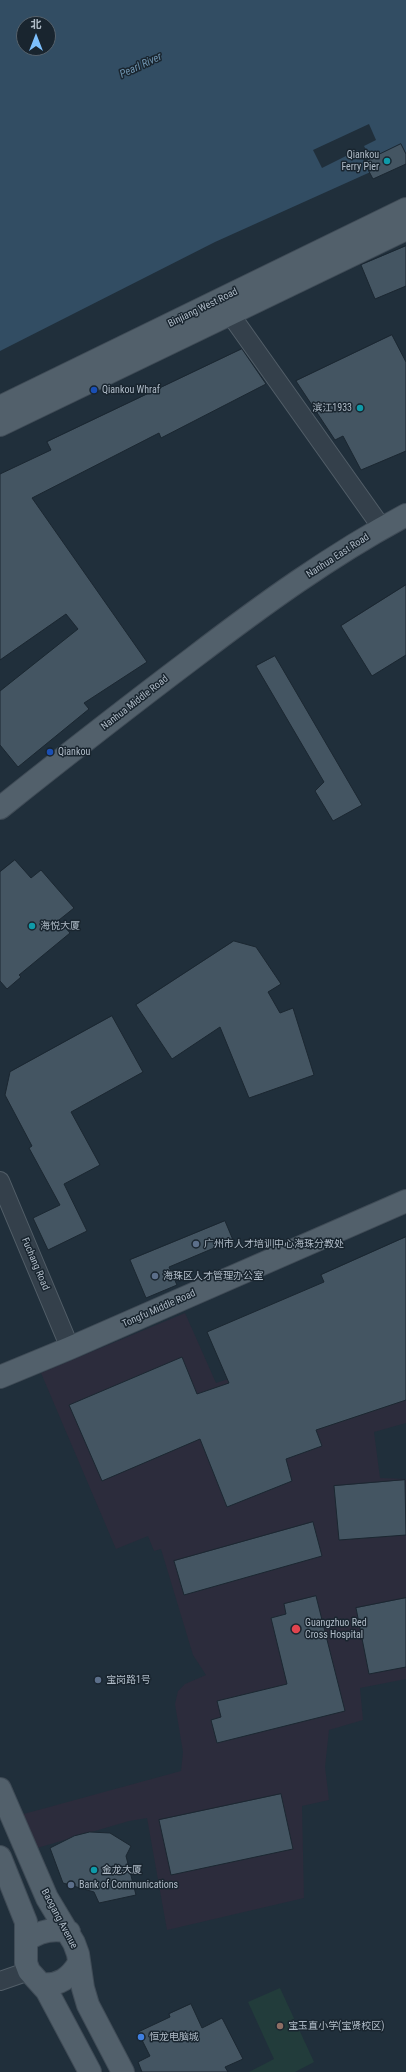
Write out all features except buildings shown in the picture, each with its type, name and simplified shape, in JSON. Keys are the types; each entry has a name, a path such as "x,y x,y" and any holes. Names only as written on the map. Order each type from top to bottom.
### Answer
{"main road":[{"name":"Binjiang West Road","path":"0,408 406,209"},
{"name":"Binjiang West Road","path":"0,425 406,229"},
{"name":"Nanhua East Road","path":"271,600 316,569 382,528 406,515"},
{"name":"Nanhua Middle Road","path":"0,808 140,698 271,600"},
{"name":"Tongfu Middle Road","path":"0,1377 70,1348 406,1201"},
{"name":"Baogang Avenue","path":"0,1789 41,1886 74,1943 88,2005 123,2072"},
{"path":"0,1857 26,1922 26,1963 35,1977 48,1991 90,2072"},
{"path":"26,1941 46,1931 60,1930 69,1932"},
{"path":"35,1977 50,1985 64,1981 73,1973 79,1963"}],"street":[{"path":"230,314 382,528"},
{"name":"Fuchang Road","path":"0,1181 70,1348"},
{"path":"0,1981 35,1977"}],"shaded area":[{"name":"Guangzhuo Red Cross Hospital","path":"185,1313 216,1383 406,1321 406,1423 374,1432 380,1478 406,1479 406,1679 360,1688 363,1720 329,1730 325,1767 329,1800 302,1806 304,1898 167,1930 147,1818 129,1821 34,1849 20,1815 181,1771 183,1752 175,1704 178,1691 185,1684 206,1675 193,1655 161,1549 154,1551 148,1536 116,1549 41,1373"}],"green space":[{"name":"宝玉直小学(宝贤校区)","path":"280,1988 314,2062 295,2072 249,2072 274,2059 248,2002"}],"water":[{"name":"Pearl River","path":"0,0 406,0 406,156 215,242 0,351"}],"pier":[{"path":"369,124 376,140 364,146 371,159 406,159 371,175 358,150 322,168 313,150"}],"place":[{"name":"Qiankou Ferry Pier","path":"387,161"},
{"name":"Qiankou Whraf","path":"94,390"},
{"name":"滨江1933","path":"360,408"},
{"name":"Qiankou","path":"50,752"},
{"name":"海悦大厦","path":"32,926"},
{"name":"广州市人才培训中心海珠分教处","path":"196,1244"},
{"name":"海珠区人才管理办公室","path":"155,1276"},
{"name":"Guangzhuo Red Cross Hospital","path":"296,1629"},
{"name":"宝岗路1号","path":"98,1680"},
{"name":"金龙大厦","path":"94,1870"},
{"name":"Bank of Communications","path":"71,1885"},
{"name":"宝玉直小学(宝贤校区)","path":"280,2026"},
{"name":"恒龙电脑城","path":"141,2037"}]}
